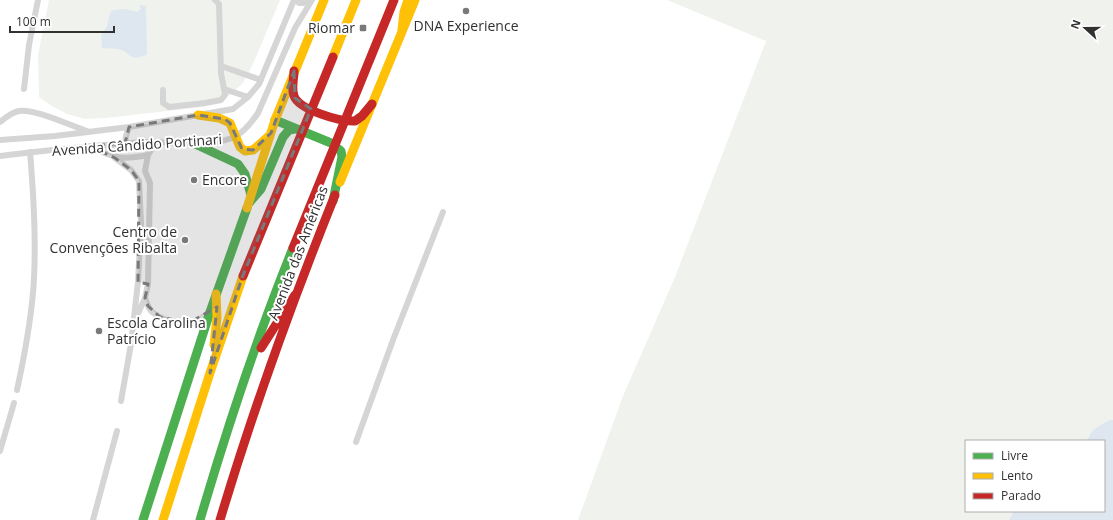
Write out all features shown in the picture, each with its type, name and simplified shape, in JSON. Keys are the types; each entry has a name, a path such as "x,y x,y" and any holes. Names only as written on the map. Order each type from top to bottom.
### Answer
{"main road":[{"path":"143,520 210,312 250,200 275,120 324,0"},
{"path":"163,520 242,278 298,130 311,110 356,0"},
{"name":"Avenida das Américas","path":"200,520 222,445 276,290 394,0"},
{"path":"402,30 404,12 408,0"},
{"name":"Avenida das Américas","path":"220,520 241,449 295,295 415,0"},
{"path":"294,71 293,93 295,98 299,103 311,110 345,121 355,121 372,104"},
{"path":"198,116 225,119 230,123 240,147 245,151 253,150 271,133"},
{"path":"275,120 335,145 341,150 342,157 333,201"},
{"path":"250,200 261,189 282,137 289,130 298,130"},
{"path":"192,143 238,164 245,174 250,200"},
{"path":"210,373 217,316 216,294"},
{"path":"252,360 261,349 295,295"}],"street":[{"path":"24,89 29,45 38,0"},
{"path":"163,90 163,103 169,107 205,104 221,100 224,95 221,66 219,4 215,0"},
{"path":"295,0 298,3 303,3 307,0"},
{"name":"Avenida Cândido Portinari","path":"0,140 129,127 233,110 248,97 259,84 295,0"},
{"name":"Avenida Cândido Portinari","path":"0,156 125,143 203,143 236,136 252,122 295,28 312,0"},
{"path":"266,93 272,73 288,34 287,29 281,31"},
{"path":"221,66 261,80"},
{"path":"224,89 248,97"},
{"path":"0,122 18,111 27,111 88,132"},
{"path":"125,143 129,127"},
{"path":"133,325 145,298 148,284 150,183 145,171 148,155 152,147 161,142"},
{"path":"90,146 115,158 131,170 139,181 141,223 138,282 121,401"},
{"path":"18,390 33,292 33,196 30,152"},
{"path":"115,158 134,158 148,155"},
{"path":"135,174 139,171 145,171"},
{"path":"356,442 392,340 443,212"},
{"path":"138,282 148,284"},
{"path":"145,298 152,312 177,323 198,321 210,312"},
{"path":"0,451 14,403"},
{"path":"92,520 117,431"}],"highlighted area":[{"path":"294,71 295,98 311,109 242,278 210,373 217,307 189,323 160,317 148,306 145,298 148,284 138,282 139,181 131,170 115,158 90,146 125,143 129,127 198,115 225,119 230,123 242,149 253,150 271,133"}],"shaded area":[{"path":"49,0 280,0 253,64 243,83 230,95 203,107 85,119 67,114 39,97 38,55"},
{"path":"667,0 1113,0 1113,520 578,520 623,396 675,277 766,41"},
{"path":"139,5 146,6 147,55 136,58 118,49 102,48 101,36 107,26 110,13 113,10 126,9 137,12 141,9"},
{"path":"1113,420 1113,520 1009,520 1013,512 1105,512 1105,440 1087,440 1090,434 1099,426"}],"traffic: fast":[{"path":"275,120 331,143 341,151 342,157 333,201"},
{"path":"249,203 261,189 283,137 289,130 295,129"},
{"path":"193,143 238,164 245,174 251,195"},
{"path":"143,520 210,312 247,208"},
{"path":"200,520 243,383 293,248"}],"traffic: slow":[{"path":"247,208 275,120 324,0"},
{"path":"333,57 356,0"},
{"path":"402,30 404,12 408,0"},
{"path":"340,182 415,0"},
{"path":"198,115 219,118 230,123 240,147 245,151 253,150 269,136"},
{"path":"163,520 243,276"},
{"path":"214,345 217,317 216,294"}],"traffic: jam":[{"path":"293,248 394,0"},
{"path":"243,276 333,57"},
{"path":"294,71 293,93 297,101 321,114 349,121 355,121 362,116 372,104"},
{"path":"220,520 274,356 335,195"},
{"path":"261,348 295,295"}],"place":[{"name":"DNA Experience","path":"466,11"},
{"name":"Riomar","path":"363,28"},
{"name":"Encore","path":"194,180"},
{"name":"Centro de Convenções Ribalta","path":"185,240"},
{"name":"Escola Carolina Patrício","path":"99,331"}]}
